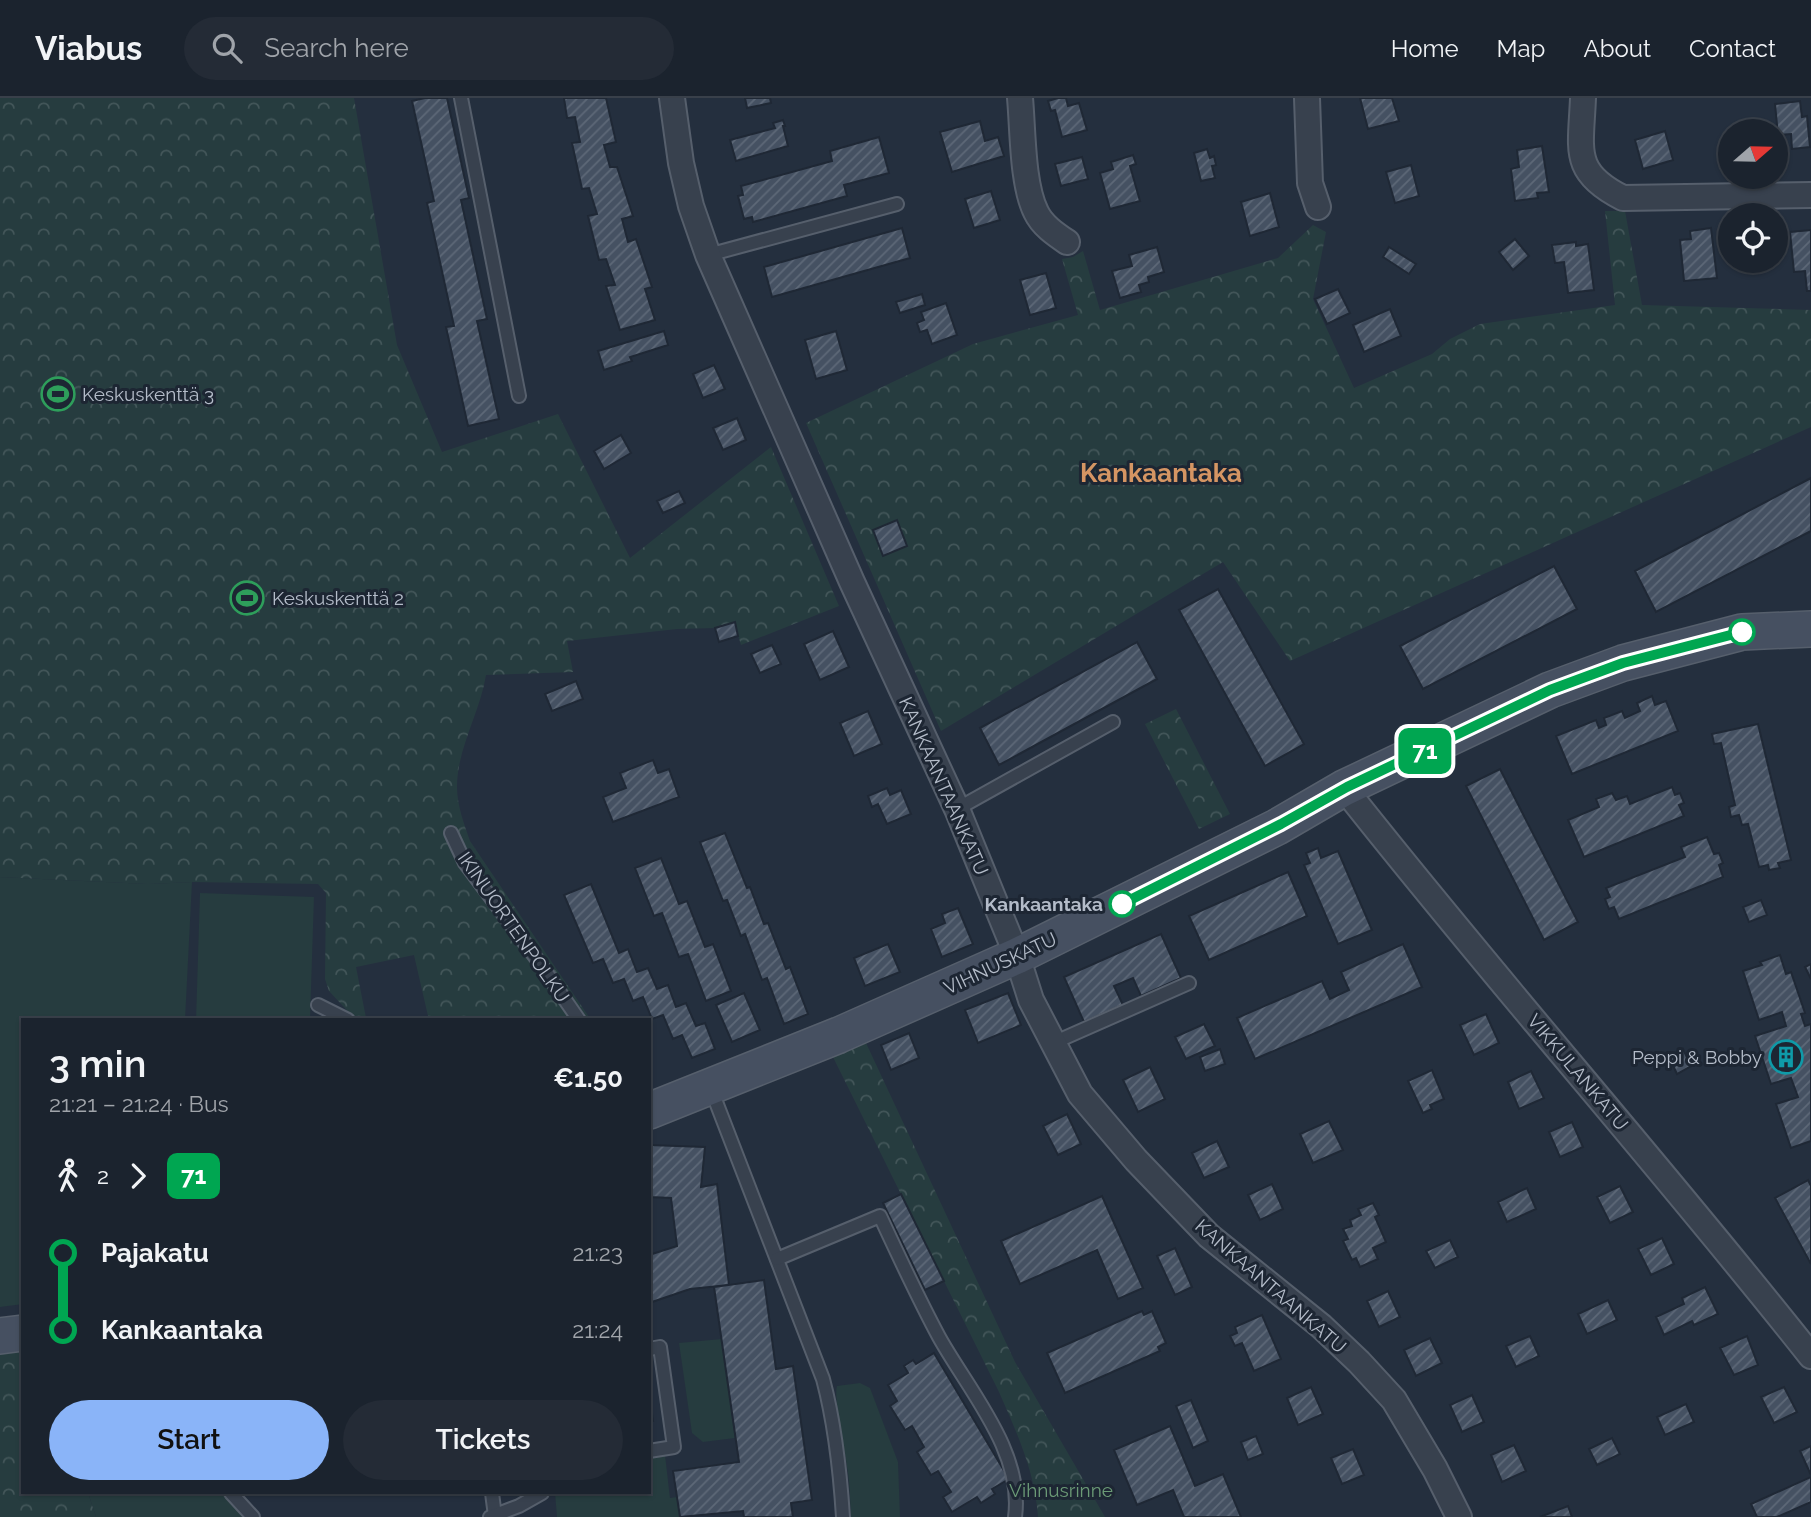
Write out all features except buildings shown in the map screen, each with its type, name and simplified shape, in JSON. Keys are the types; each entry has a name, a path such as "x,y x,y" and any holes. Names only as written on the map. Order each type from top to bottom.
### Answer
{"street":[{"name":"KANKAANTAANKATU","path":"672,98 686,185 708,255 858,595 957,809 1017,956 1031,1000 1080,1094 1136,1160 1209,1236 1321,1326 1394,1400 1435,1469 1459,1517"},
{"path":"1020,98 1028,192 1036,213 1049,230 1067,242"},
{"path":"1307,98 1310,183 1318,207"},
{"path":"1583,98 1582,158 1585,167 1589,175 1604,188 1623,198 1811,195"},
{"name":"VIHNUSKATU","path":"651,1110 839,1035 1017,956 1277,827 1344,789 1550,690 1623,663 1742,632 1811,629"},
{"name":"VIKKULANKATU","path":"1344,789 1811,1356"},
{"path":"0,1336 21,1333"}],"lane":[{"path":"461,98 519,396"},
{"path":"708,255 897,204"},
{"path":"957,809 1113,722"},
{"name":"IKINUORTENPOLKU","path":"451,833 465,863 537,958 578,1018"},
{"path":"1053,1044 1189,983"},
{"path":"318,1005 344,1018"},
{"path":"709,1086 823,1378 841,1475 843,1517"},
{"path":"777,1259 880,1216 917,1296 1002,1443 1013,1470 1018,1499 1015,1517"},
{"path":"651,1349 660,1347 674,1447 651,1451"},
{"path":"232,1494 253,1517"},
{"path":"492,1494 492,1516 519,1506 540,1494"}],"green space":[{"path":"0,98 354,98 397,345 442,452 558,414 630,558 771,447 839,606 741,645 734,622 715,628 677,629 567,641 573,672 486,675 458,773 457,794 463,821 470,841 590,1018 429,1018 414,955 356,967 366,1018 354,1018 329,991 325,979 326,893 318,884 148,884 0,877"},
{"path":"1605,211 1625,211 1642,305 1811,310 1811,427 1290,661 1223,562 941,731 806,423 973,344 1078,315 1062,259 1083,251 1100,310 1278,258 1313,225 1326,232 1313,299 1354,388 1432,354 1450,339 1480,324 1615,305"},
{"path":"1176,709 1230,814 1199,829 1145,724"},
{"path":"0,877 148,884 192,882 185,1018 21,1018 21,1304 0,1307"},
{"path":"200,893 314,897 310,1018 196,1018"},
{"name":"Vihnusrinne","path":"866,1043 1015,1362 1105,1517 1038,1517 1029,1468 999,1392 833,1057"},
{"path":"722,1339 735,1438 703,1442 692,1433 679,1343"},
{"path":"21,1346 21,1494 88,1494 96,1517 0,1517 0,1349"},
{"path":"860,1383 870,1388 898,1462 900,1517 851,1517 849,1478 836,1392 837,1386"},
{"path":"665,1455 670,1498 677,1497 680,1517 557,1517 555,1494 651,1494 651,1457"},
{"path":"88,1494 226,1494 242,1517 96,1517"}],"bus line":[{"name":"71","path":"1122,904 1281,824 1347,787 1550,690 1623,663 1742,632"}],"place":[{"name":"Keskuskenttä 3","path":"58,394"},
{"name":"Keskuskenttä 2","path":"247,598"},
{"name":"Kankaantaka","path":"1122,904"},
{"name":"Peppi & Bobby","path":"1786,1057"}],"district":[{"name":"Kankaantaka","path":"1161,473"}]}
